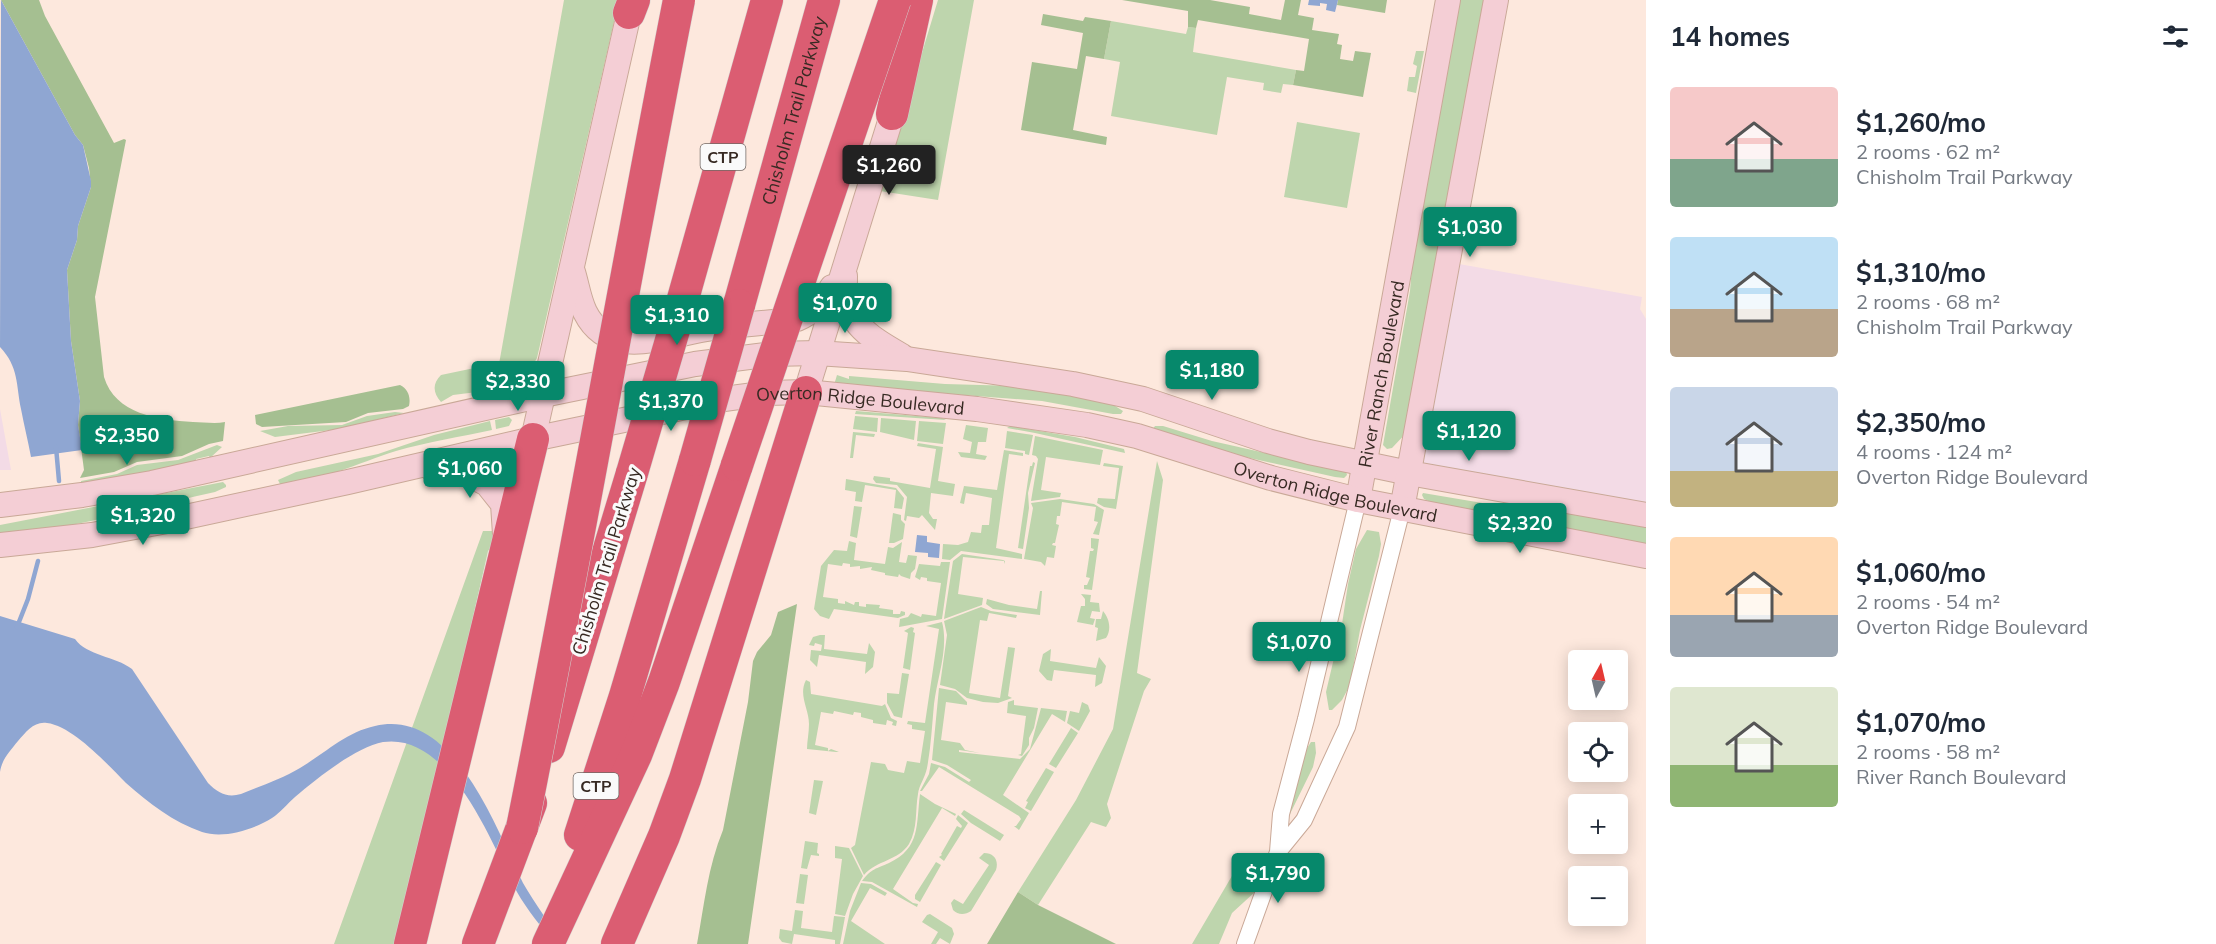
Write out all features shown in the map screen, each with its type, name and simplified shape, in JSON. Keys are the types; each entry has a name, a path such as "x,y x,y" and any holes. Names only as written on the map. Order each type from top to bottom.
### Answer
{"highway":[{"path":"522,828 572,579 628,264 679,0"},
{"name":"Chisholm Trail Parkway","path":"478,944 522,828 570,681 679,313 767,0"},
{"name":"Chisholm Trail Parkway","path":"541,944 598,781 695,460 825,0"},
{"path":"548,944 636,755 664,682 895,0"},
{"path":"892,114 917,0"},
{"path":"617,944 660,847 685,779 806,392"},
{"path":"410,944 533,439"}],"street":[{"path":"806,392 927,0"},
{"name":"River Ranch Boulevard","path":"1245,944 1278,852 1281,814 1306,719 1366,465 1448,0"},
{"name":"River Ranch Boulevard","path":"1278,852 1304,820 1347,727 1402,509 1496,0"},
{"path":"533,439 632,4"},
{"path":"572,270 585,311 593,324 620,341 636,343 700,330 797,319 811,313 825,301 845,265"},
{"path":"845,265 844,294 850,312 862,329 878,342 907,359"},
{"name":"Overton Ridge Boulevard","path":"0,505 152,483 543,395 695,364 772,354 817,353 907,359 1023,375 1143,399 1268,441 1366,465 1646,515"},
{"name":"Overton Ridge Boulevard","path":"0,545 92,535 167,521 723,399 768,393 806,392 999,412 1087,425 1137,436 1271,478 1358,500 1646,556"},
{"path":"1137,436 1143,399"},
{"path":"416,466 466,473 487,484 503,504 507,550"}],"shaded area":[{"path":"1448,262 1642,297 1640,309 1646,319 1646,515 1409,473"},
{"path":"0,409 11,470 0,470"}],"green space":[{"path":"1,0 39,0 45,16 114,143 126,140 95,297 104,377 110,389 128,407 152,417 180,421 225,422 223,441 209,444 182,456 137,462 114,472 80,478 84,470 78,425 80,401 71,341 67,270 91,187 89,168 83,145 75,135"},
{"path":"564,0 619,0 537,358 527,375 524,374 510,385 499,390 476,389 477,392 453,395 441,402 436,395 435,388 441,375 484,366 488,363 499,364"},
{"path":"938,0 974,0 938,200 880,191"},
{"path":"1122,0 1210,0 1250,7 1249,14 1281,20 1285,0 1301,0 1298,15 1314,18 1312,30 1339,34 1337,44 1342,45 1340,59 1353,61 1355,51 1371,53 1363,97 1293,85 1296,70 1304,71 1309,39 1198,20 1196,28 1188,27 1188,11"},
{"path":"1338,0 1387,0 1385,13 1337,5"},
{"path":"1457,0 1488,0 1408,431 1392,448 1387,449 1383,445 1410,291 1414,242"},
{"path":"1043,14 1083,21 1085,17 1111,21 1104,59 1086,56 1073,130 1107,137 1106,145 1021,130 1032,62 1077,69 1083,33 1041,25"},
{"path":"1111,21 1186,34 1188,27 1196,28 1193,52 1296,70 1293,85 1283,84 1281,93 1263,90 1264,83 1227,77 1217,135 1111,116 1120,62 1104,59"},
{"path":"1416,51 1424,51 1416,93 1407,91 1409,77 1415,77 1417,66 1413,64"},
{"path":"1297,122 1360,133 1347,208 1284,197"},
{"path":"837,375 849,379 849,376 945,384 1016,386 1053,391 1112,404 1123,411 1121,414 1113,414 1042,401 834,385"},
{"path":"400,385 407,391 410,399 409,406 403,409 368,413 346,422 262,427 256,424 255,415"},
{"path":"856,411 942,418 946,420 855,414"},
{"path":"404,413 339,429 275,437 260,431 288,426 342,425 367,416"},
{"path":"855,416 878,418 877,432 853,429"},
{"path":"509,417 512,420 509,426 496,429 495,420"},
{"path":"881,418 916,421 914,440 880,432"},
{"path":"490,421 492,430 408,448 310,480 280,484 278,480 296,472 378,454 434,435"},
{"path":"919,421 946,423 943,444 917,441"},
{"path":"966,425 988,428 986,442 978,442 976,454 987,456 985,460 961,457 958,452 970,453 972,442 963,439"},
{"path":"1010,426 1075,437 1124,449 1125,453 1007,428"},
{"path":"1155,426 1163,426 1212,441 1346,471 1347,475 1344,478 1335,477 1205,448 1152,430"},
{"path":"1007,431 1033,435 1029,455 1025,454 1025,451 1005,448"},
{"path":"853,432 875,434 874,437 856,435 853,458 850,458"},
{"path":"1035,436 1103,450 1100,465 1046,457 1041,490 1061,493 1060,497 1031,501 1038,459 1032,455"},
{"path":"918,443 943,447 938,481 955,484 953,496 931,493 929,513 933,519 937,519 935,530 922,515 919,518 907,516 906,521 904,520 907,497 897,485 876,483 873,479 874,476 890,478 890,481 930,488 936,449 917,446"},
{"path":"217,445 222,447 210,458 209,456 196,459 196,461 135,476 81,484 81,481 117,474 137,465 178,460"},
{"path":"1004,450 1023,453 1023,456 1009,454 996,548 1022,554 1022,559 961,551 950,560 942,559 943,544 958,545 968,542 971,532 981,533 982,525 989,525 992,498 966,493 964,504 960,503 964,486 997,490"},
{"path":"1157,461 1163,480 1137,673 1151,679 1144,691 1107,804 1111,818 1106,827 1091,822 1038,905 1018,892 1076,800 1113,729"},
{"path":"1033,462 1035,463 1028,493 1029,508 1023,549 1018,548 1030,466"},
{"path":"1104,463 1123,466 1116,509 1097,503 1098,498 1115,499 1119,468 1103,466"},
{"path":"846,479 896,488 904,498 902,509 894,508 896,490 865,485 862,502 855,501 856,492 845,490"},
{"path":"223,482 226,487 215,492 108,517 54,528 0,534 0,525"},
{"path":"1423,493 1518,509 1574,514 1646,527 1646,545 1437,505 1424,499"},
{"path":"1060,499 1094,504 1104,510 1099,535 1093,534 1098,522 1094,521 1096,507 1062,502 1060,516 1057,516 1056,524 1059,525 1055,543 1052,545 1056,546 1054,558 1047,557 1045,566 1041,562 1024,559 1033,508 1031,503"},
{"path":"854,506 862,507 857,538 850,536"},
{"path":"893,513 901,515 901,520 905,524 903,539 889,543"},
{"path":"1367,530 1379,532 1381,544 1379,556 1360,630 1350,685 1342,700 1332,710 1329,710 1326,692 1342,624 1348,584 1356,549"},
{"path":"483,531 499,531 488,551 399,944 334,944"},
{"path":"1091,538 1099,539 1092,590 1084,589 1084,585 1087,585 1090,578 1086,577 1090,551 1094,549 1091,548"},
{"path":"849,541 856,543 854,560 885,564 888,547 893,548 902,542 899,562 906,563 908,555 917,556 915,569 910,579 899,574 898,577 885,575 885,573 871,570 872,567 860,569 860,566 850,567 850,564 843,563 842,566 828,564 823,597 838,599 838,603 845,604 845,601 854,605 855,602 859,602 859,606 866,607 866,604 880,605 879,608 893,610 893,614 900,614 901,611 905,612 905,615 898,618 834,609 829,619 820,616 814,609 821,566 834,550 847,551"},
{"path":"962,554 1003,560 1005,561 1005,564 1004,561 963,557 958,594 983,598 982,605 944,619 953,561"},
{"path":"941,562 950,562 942,619 899,627 900,619 908,617 911,613 921,617 922,614 936,616 941,583 915,577 919,564 940,566"},
{"path":"1040,591 1042,591 1040,615 993,609 986,604 987,599 1037,609"},
{"path":"1081,594 1091,595 1090,602 1099,603 1100,612 1092,611 1090,618 1095,619 1093,625 1077,622 1081,606 1085,606 1085,599"},
{"path":"797,604 748,944 697,944 710,872 723,830 748,702 753,661 757,652 771,635 778,612"},
{"path":"981,607 1017,615 1016,618 989,613 987,621 980,620 969,693 1000,698 1008,647 1015,648 1008,696 1012,698 998,703 967,698 955,689 940,685 947,635 944,621"},
{"path":"1103,611 1108,620 1109,631 1106,638 1096,641 1098,628 1095,627 1096,619 1101,619"},
{"path":"942,622 943,653 934,704 928,760 917,800 914,832 904,850 875,866 864,875 851,848 855,845 871,762 885,764 888,770 904,773 907,761 920,763 925,731 912,729 912,725 907,724 908,721 925,723 939,629 926,626"},
{"path":"911,627 914,628 915,633 910,670 903,668 908,633 904,631"},
{"path":"825,635 824,649 867,654 869,643 875,652 873,667 865,674 866,662 819,655 817,667 810,660 811,650 821,651 822,645 815,643 814,646 809,645 813,637"},
{"path":"1051,649 1050,661 1096,668 1099,657 1106,666 1102,683 1095,687 1096,675 1054,670 1052,681 1047,680 1039,671 1043,654"},
{"path":"902,673 909,674 902,718 894,716 887,703 887,693 899,694"},
{"path":"806,680 810,682 811,694 882,706 885,704 891,718 897,721 896,726 887,720 886,725 873,723 873,720 861,717 861,713 854,712 853,715 834,711 833,714 821,712 815,745 828,748 828,751 831,749 839,752 836,752 807,749 809,718 803,697"},
{"path":"939,688 956,691 967,702 967,705 946,702 941,740 960,743 965,750 980,753 959,750 959,752 1020,759 1030,749 1041,708 1067,711 1065,722 1052,714 1003,795 1029,813 1019,830 1014,826 1021,819 1019,816 939,767 920,791 929,774 931,763 945,767 969,782 971,780 947,765 932,760"},
{"path":"1014,700 1014,705 1038,708 1029,745 1022,756 1018,755 1021,754 1026,716 1007,713 1008,702"},
{"path":"1082,702 1088,705 1090,711 1079,731 1067,723 1070,711 1079,713"},
{"path":"1071,728 1078,733 1056,768 1049,764"},
{"path":"1311,742 1315,742 1316,753 1313,767 1290,814 1288,813 1304,753"},
{"path":"1046,768 1054,772 1031,811 1025,808 1028,802 1026,801"},
{"path":"814,780 823,781 816,815 809,813"},
{"path":"920,794 956,814 955,816 942,808 893,889 918,904 917,907 872,882 862,881 872,871 899,857 907,850 915,834"},
{"path":"964,810 1004,835 1000,841 971,823 961,814"},
{"path":"958,815 968,823 944,861 939,857 957,826 961,828 962,826 956,819"},
{"path":"805,841 818,843 817,853 819,854 819,856 811,855 807,869 801,868"},
{"path":"835,846 849,848 863,876 845,916 835,914 842,859 835,858"},
{"path":"984,853 991,854 995,858 996,870 971,911 964,914 957,913 953,910 951,903 954,899 963,904 989,865 979,858"},
{"path":"936,862 941,865 920,902 915,899 915,895"},
{"path":"1236,869 1268,880 1232,913 1219,944 1192,944"},
{"path":"800,874 808,875 804,904 796,903"},
{"path":"861,883 871,884 887,893 885,896 870,888 851,921 885,944 843,944 850,911"},
{"path":"1018,892 1038,905 1116,944 987,944"},
{"path":"795,910 803,911 801,928 832,932 834,916 845,917 840,944 835,944 835,940 794,934 792,944 782,942 779,938 780,929 792,931"},
{"path":"930,914 952,928 954,934 950,944 940,938 936,944 931,944 938,932 922,922"}],"water":[{"path":"1,0 75,135 83,145 91,181 78,226 77,240 67,270 71,341 80,401 78,425 82,450 31,457 16,376 11,362 0,347"},
{"path":"1309,0 1338,0 1335,12 1326,10 1327,4 1308,5"},
{"path":"917,535 927,536 927,542 940,544 939,558 928,557 928,553 915,552"},
{"path":"0,616 75,639 80,645 94,653 118,661 132,669 208,783 227,795 241,794 286,776 345,738 364,729 375,726 403,725 428,735 449,753 468,777 500,833 523,883 564,944 554,944 525,905 482,821 449,773 429,755 407,744 383,742 361,750 325,773 272,818 247,830 228,834 202,832 171,817 126,783 79,739 68,731 47,723 31,728 18,741 7,755 0,772"}],"waterway":[{"path":"56,447 59,481"},
{"path":"17,627 28,599 38,561"}]}
